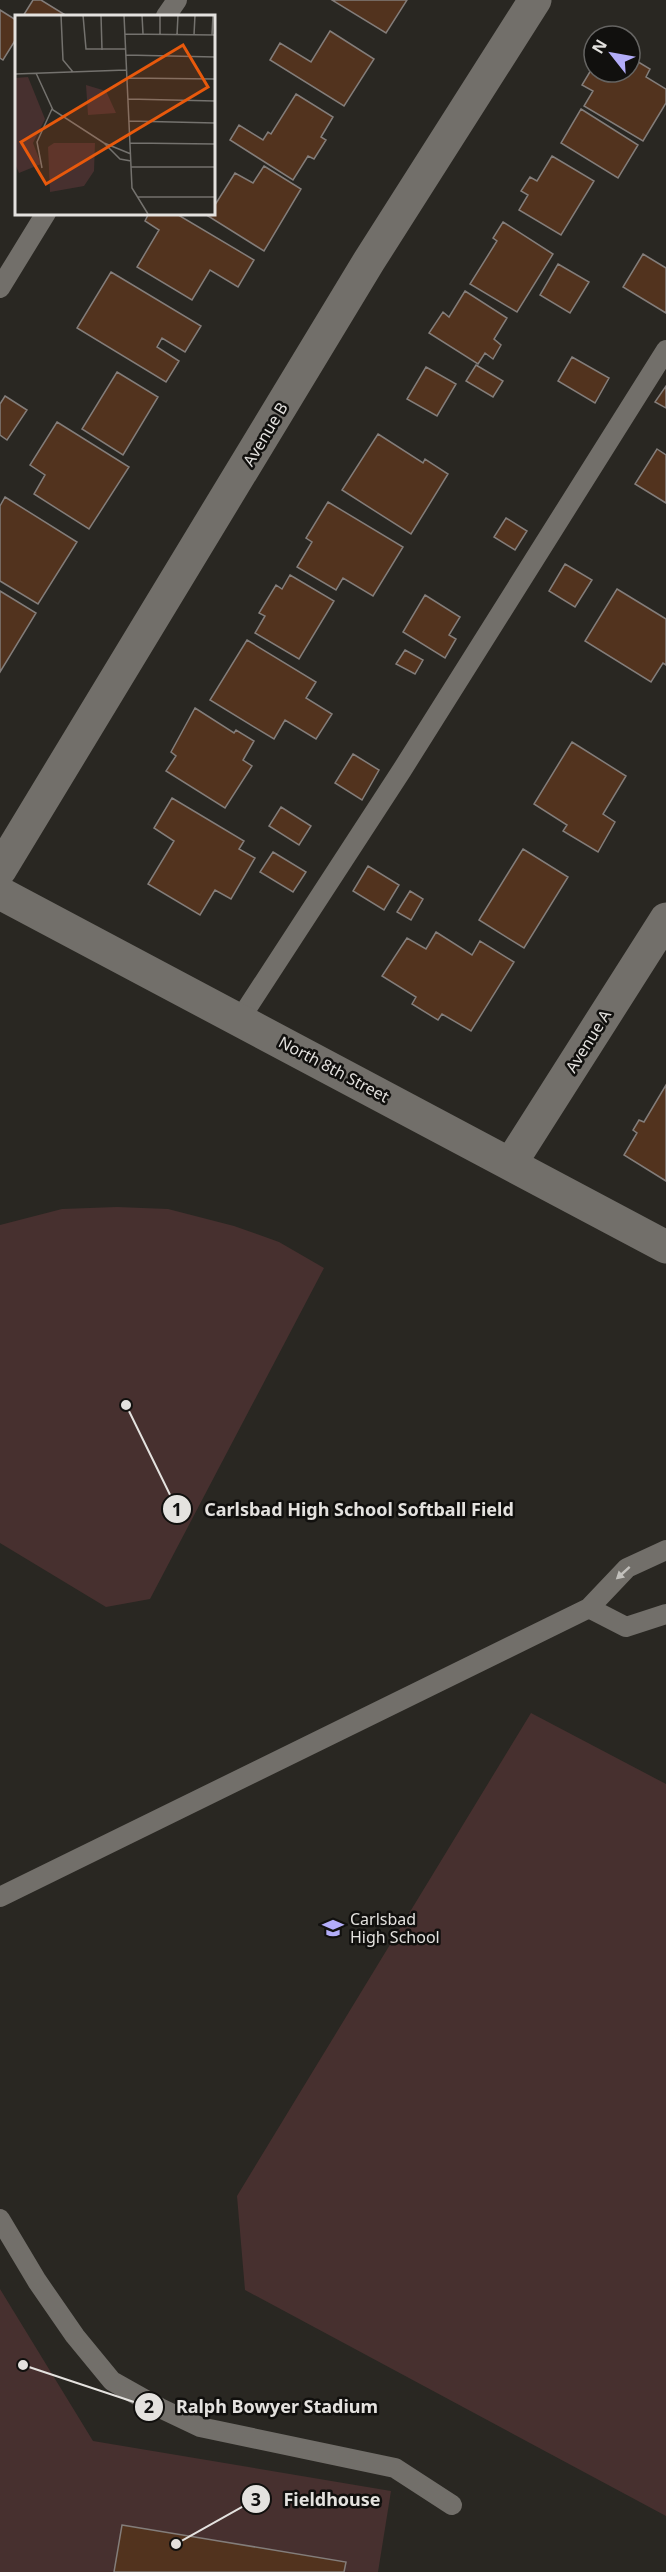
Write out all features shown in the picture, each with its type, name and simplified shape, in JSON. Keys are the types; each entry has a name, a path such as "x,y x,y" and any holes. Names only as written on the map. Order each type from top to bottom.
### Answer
{"street":[{"name":"Avenue B","path":"0,870 369,261 535,0"},
{"name":"North 8th Street","path":"0,893 666,1247"},
{"name":"Avenue A","path":"511,1163 666,919"}],"lane":[{"path":"167,15 177,0"},
{"path":"0,288 45,214"},
{"path":"240,1019 402,770 666,350"},
{"path":"0,1897 589,1608 627,1568 666,1551"},
{"path":"589,1608 626,1627 666,1614"},
{"path":"0,2219 37,2281 69,2327 112,2381 200,2427 395,2468 453,2505"}],"shaded area":[{"path":"117,1207 168,1209 234,1226 279,1242 324,1268 150,1599 106,1607 0,1543 0,1225 62,1209"},
{"path":"531,1713 666,1784 666,2516 245,2290 237,2196"},
{"path":"0,2289 93,2441 391,2491 378,2572 0,2572"}],"building":[{"path":"33,0 41,0 65,15 24,15"},
{"path":"332,0 407,0 386,33"},
{"path":"0,10 15,19 15,41 3,60 0,58"},
{"path":"330,31 374,59 344,106 270,60 280,43 311,62"},
{"path":"642,64 650,69 646,77 666,89 666,103 643,141 584,106 593,91 582,85 642,84"},
{"path":"296,94 333,117 321,137 326,140 314,159 308,156 293,180 230,140 239,125 263,140 268,132 271,134"},
{"path":"581,109 638,145 618,178 561,143"},
{"path":"552,156 594,181 561,235 519,210 528,195 521,191 530,177 537,181"},
{"path":"264,166 301,189 264,251 208,216 214,214 214,206 235,173 253,183"},
{"path":"148,214 177,214 254,260 238,287 210,270 192,300 137,267 159,230 145,221"},
{"path":"503,222 553,254 517,312 470,284 497,241 493,238"},
{"path":"643,254 666,268 666,313 623,287"},
{"path":"558,264 589,282 570,313 540,295"},
{"path":"111,272 201,326 185,352 162,338 157,347 179,361 166,382 77,328"},
{"path":"465,291 507,318 494,339 501,345 493,359 485,353 478,364 429,333 443,312 449,317"},
{"path":"572,357 609,378 595,403 558,381"},
{"path":"476,365 503,381 493,397 466,381"},
{"path":"426,367 456,384 437,416 407,399"},
{"path":"117,372 158,397 123,455 82,429"},
{"path":"666,386 666,408 655,402"},
{"path":"5,396 27,410 7,440 0,435 0,404"},
{"path":"57,422 129,467 89,529 34,494 45,475 30,465"},
{"path":"378,434 423,463 425,459 448,474 411,534 342,490"},
{"path":"657,449 666,455 666,503 635,484"},
{"path":"5,497 77,542 38,604 0,581 0,506"},
{"path":"328,502 403,547 373,596 343,578 336,590 297,567 312,542 306,538"},
{"path":"506,518 527,531 515,550 494,537"},
{"path":"565,564 592,580 575,607 549,591"},
{"path":"290,575 334,601 299,659 255,633 265,616 259,613 276,585 282,589"},
{"path":"617,589 666,619 666,665 663,663 651,682 585,641"},
{"path":"0,591 36,613 0,672"},
{"path":"425,595 460,617 449,635 456,639 445,658 403,632"},
{"path":"247,640 316,682 306,698 332,714 316,739 285,720 274,739 210,700"},
{"path":"405,650 423,660 415,674 396,664"},
{"path":"195,708 234,733 236,730 254,741 243,760 252,766 225,808 166,771 176,756 171,752"},
{"path":"572,742 626,776 603,814 615,822 598,852 563,831 567,825 534,804"},
{"path":"353,754 379,770 362,800 335,783"},
{"path":"172,798 244,841 239,849 255,858 231,899 215,890 200,915 148,884 174,841 154,828"},
{"path":"281,807 311,826 299,845 269,826"},
{"path":"523,849 568,877 524,948 479,920"},
{"path":"273,852 306,872 293,892 260,872"},
{"path":"368,866 399,885 384,910 353,891"},
{"path":"410,891 423,899 411,920 397,912"},
{"path":"436,932 472,955 480,941 514,962 471,1031 442,1014 438,1020 412,1004 416,997 382,976 407,938 426,949"},
{"path":"666,1085 666,1181 624,1155 637,1133 633,1130 639,1120 644,1122"},
{"path":"122,2525 346,2562 344,2572 114,2572"}],"place":[{"name":"Carlsbad High School Softball Field","path":"126,1405"},
{"name":"Carlsbad High School","path":"333,1928"},
{"name":"Ralph Bowyer Stadium","path":"23,2365"},
{"name":"Fieldhouse","path":"176,2544"}]}
